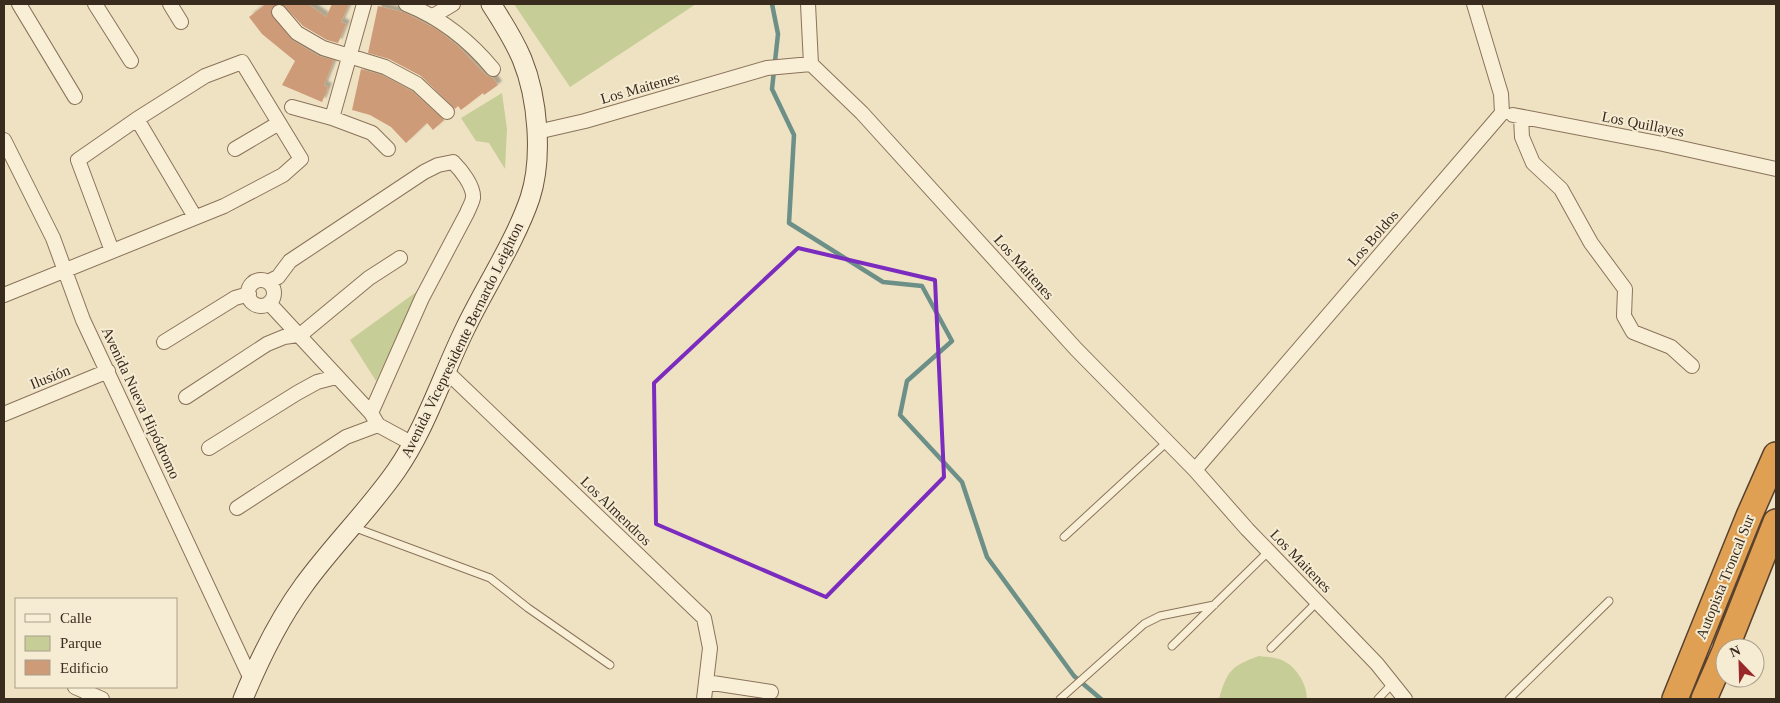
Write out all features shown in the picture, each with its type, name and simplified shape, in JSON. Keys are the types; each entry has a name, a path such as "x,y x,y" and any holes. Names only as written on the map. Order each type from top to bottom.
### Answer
{"highway":[{"name":"Autopista Troncal Sur","path":"1675,699 1749,516 1776,455"},
{"name":"Autopista Troncal Sur","path":"1730,638 1776,522"},
{"name":"Autopista Troncal Sur","path":"1704,699 1715,674"}],"main road":[{"name":"Avenida Vicepresidente Bernardo Leighton","path":"243,699 284,616 303,586 325,557 379,494 413,444 465,329 521,219 530,197 537,154 537,132 531,89 522,58 491,4"}],"street":[{"path":"19,4 75,97"},
{"path":"95,4 131,61"},
{"path":"170,4 181,22"},
{"path":"332,118 364,4"},
{"path":"406,4 433,16 465,38 493,69"},
{"path":"433,16 453,4"},
{"path":"808,4 811,64"},
{"path":"1474,4 1500,94 1502,113"},
{"path":"279,12 297,33 323,48 385,67 417,84 446,112"},
{"path":"4,295 224,206 283,175 301,159 242,62 205,76 137,119 78,160 112,250"},
{"name":"Los Maitenes","path":"537,132 585,121 767,68 811,64 862,113 1076,349 1195,470 1317,602 1378,664 1405,699"},
{"path":"292,107 332,118 372,133 388,148"},
{"name":"Los Quillayes","path":"1502,113 1663,144 1776,169"},
{"name":"Los Boldos","path":"1195,470 1502,113"},
{"path":"1521,117 1522,137 1533,163 1561,189 1590,243 1625,290 1624,316 1633,332 1671,347 1692,366"},
{"path":"137,119 195,217"},
{"path":"235,149 279,123"},
{"name":"Avenida Nueva Hipódromo","path":"4,140 42,213 83,320 252,679"},
{"path":"268,282 278,276 290,261 424,172 446,163 453,162 458,167 472,190 471,203 422,298 371,412"},
{"path":"186,397 267,344 284,337 298,335 369,278 400,258"},
{"path":"261,280 268,282 274,293 272,301 261,306 254,304 249,294 251,286 261,280"},
{"path":"164,342 235,298 249,294"},
{"path":"268,303 371,412 378,426 413,444"},
{"name":"Ilusión","path":"4,414 108,371"},
{"name":"Los Almendros","path":"446,372 704,618 710,648 704,699"},
{"path":"209,448 317,382 336,376"},
{"path":"237,508 346,437 378,426"},
{"path":"706,682 771,692"},
{"path":"77,688 102,699"}],"lane":[{"path":"1064,537 1167,442"},
{"path":"352,526 490,578 528,608 610,665"},
{"path":"1172,646 1269,551"},
{"path":"1508,699 1609,601"},
{"path":"1271,648 1317,602"},
{"path":"1060,699 1144,624 1160,616 1214,605"},
{"path":"1378,699 1393,683"}],"highlighted area":[{"path":"798,248 935,280 944,477 826,597 656,524 654,383"}],"green space":[{"path":"514,4 696,4 570,87"},
{"path":"502,93 507,129 505,169 489,143 476,141 461,118"},
{"path":"419,290 376,381 350,340"},
{"path":"1259,656 1279,659 1290,665 1299,675 1305,687 1307,699 1219,699 1225,682 1232,671 1242,663"}],"building":[{"path":"266,4 277,4 271,9 271,14 292,40 319,56 334,60 324,85 328,87 322,102 282,85 295,61 262,34 249,17"},
{"path":"282,4 308,4 326,17 332,4 349,4 341,22 346,24 338,43 327,40 303,26"},
{"path":"378,6 406,13 438,30 458,46 486,75 493,78 498,85 484,95 483,93 461,110 458,106 455,109 421,76 389,59 368,53"},
{"path":"361,69 382,75 412,91 444,120 433,130 427,123 406,143 391,127 370,115 352,110"}],"waterway":[{"path":"772,4 778,34 772,89 794,135 789,223 883,282 922,286 952,341 907,381 900,415 962,482 987,557 1074,676 1101,699"}]}
